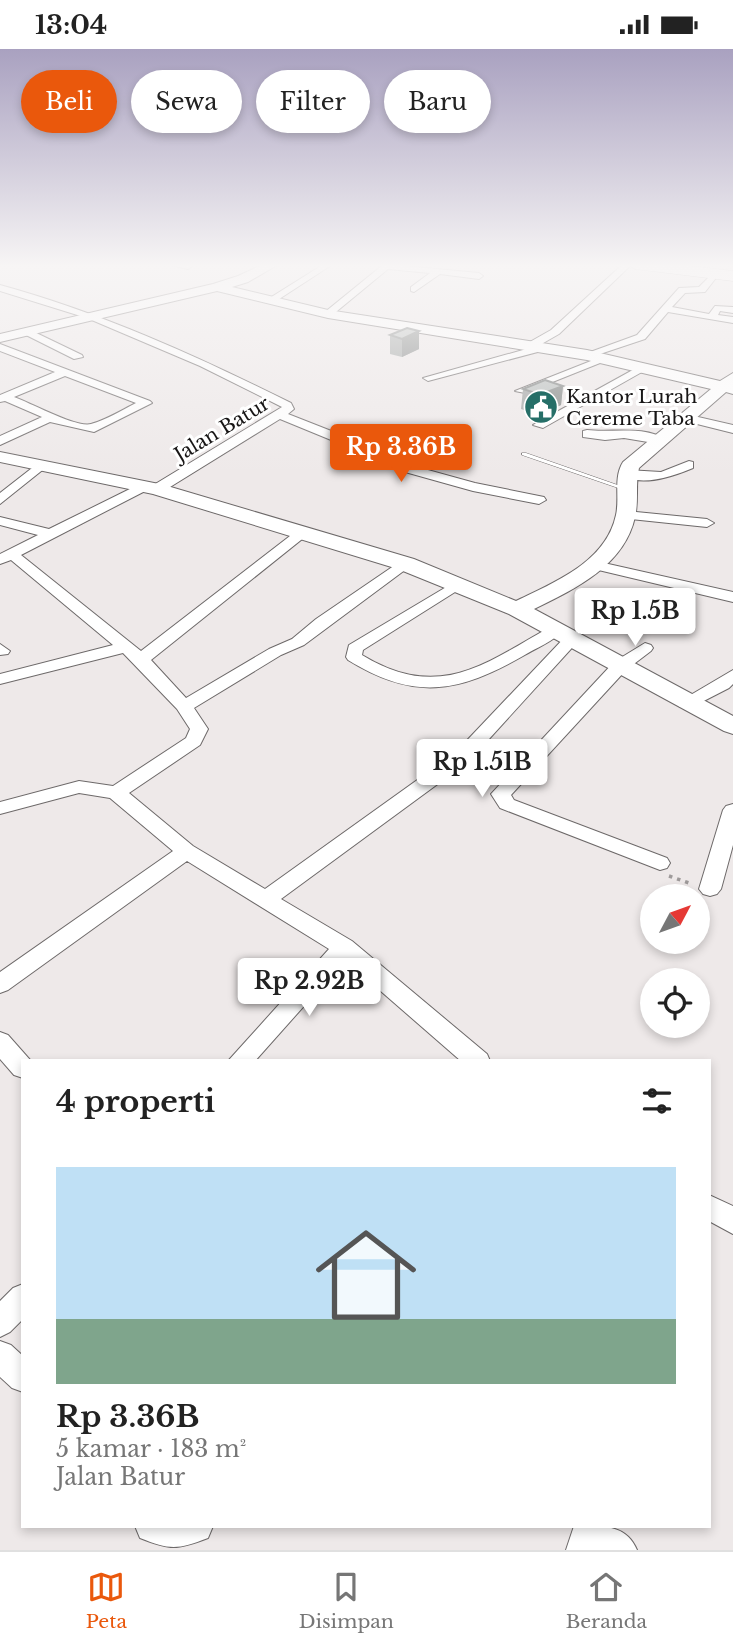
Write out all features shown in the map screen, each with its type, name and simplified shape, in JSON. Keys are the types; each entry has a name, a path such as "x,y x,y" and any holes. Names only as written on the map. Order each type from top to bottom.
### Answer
{"street":[{"path":"0,338 18,334"},
{"path":"31,334 78,357"},
{"name":"Jalan Batur","path":"4,558 151,487 288,409 281,401 204,363 134,334"},
{"path":"437,334 539,346 730,384"},
{"path":"429,378 539,346 553,334"},
{"path":"587,355 638,339 643,334"},
{"path":"0,347 146,403 90,429 49,418 45,413 2,398"},
{"path":"521,391 606,359"},
{"path":"539,425 644,368"},
{"path":"2,398 64,372"},
{"path":"0,383 23,389"},
{"path":"517,609 567,584 595,565 614,542 626,515 627,482 633,463 730,384"},
{"path":"279,415 340,439 384,462 473,487 538,500"},
{"path":"0,441 49,418"},
{"path":"685,418 733,429"},
{"path":"587,434 624,434 660,440"},
{"path":"0,457 151,487 406,564 517,609 686,703 733,726"},
{"path":"0,500 41,465"},
{"path":"627,482 663,477 689,465"},
{"path":"626,515 708,523"},
{"path":"0,521 52,534"},
{"path":"141,659 304,532"},
{"path":"4,558 141,659 184,706 199,729 194,741 116,793"},
{"path":"184,706 275,652 298,642 322,622 406,564"},
{"path":"595,565 733,597"},
{"path":"458,584 355,648 355,657 388,678 423,685 459,681 564,635"},
{"path":"266,899 462,757 564,635"},
{"path":"0,679 125,647"},
{"path":"645,648 620,666 501,794 507,804 660,863"},
{"path":"686,703 723,684 733,674"},
{"path":"0,808 79,787 116,793 186,851 344,947 476,1059"},
{"path":"710,889 733,810"},
{"path":"0,983 186,851"},
{"path":"242,1059 344,947"},
{"path":"0,1042 21,1066"},
{"path":"711,1208 733,1221"},
{"path":"0,1322 21,1300"},
{"path":"0,1356 21,1375"},
{"path":"156,1528 171,1536 191,1528"},
{"path":"588,1536 620,1550"}],"lane":[{"path":"524,454 627,482"}],"path":[{"path":"660,863 667,875 695,884"}],"building":[{"path":"392,334 413,334 402,339 390,335"},
{"path":"545,380 563,386 538,394 523,389"}],"place":[{"name":"Kantor Lurah Cereme Taba","path":"541,407"}]}
